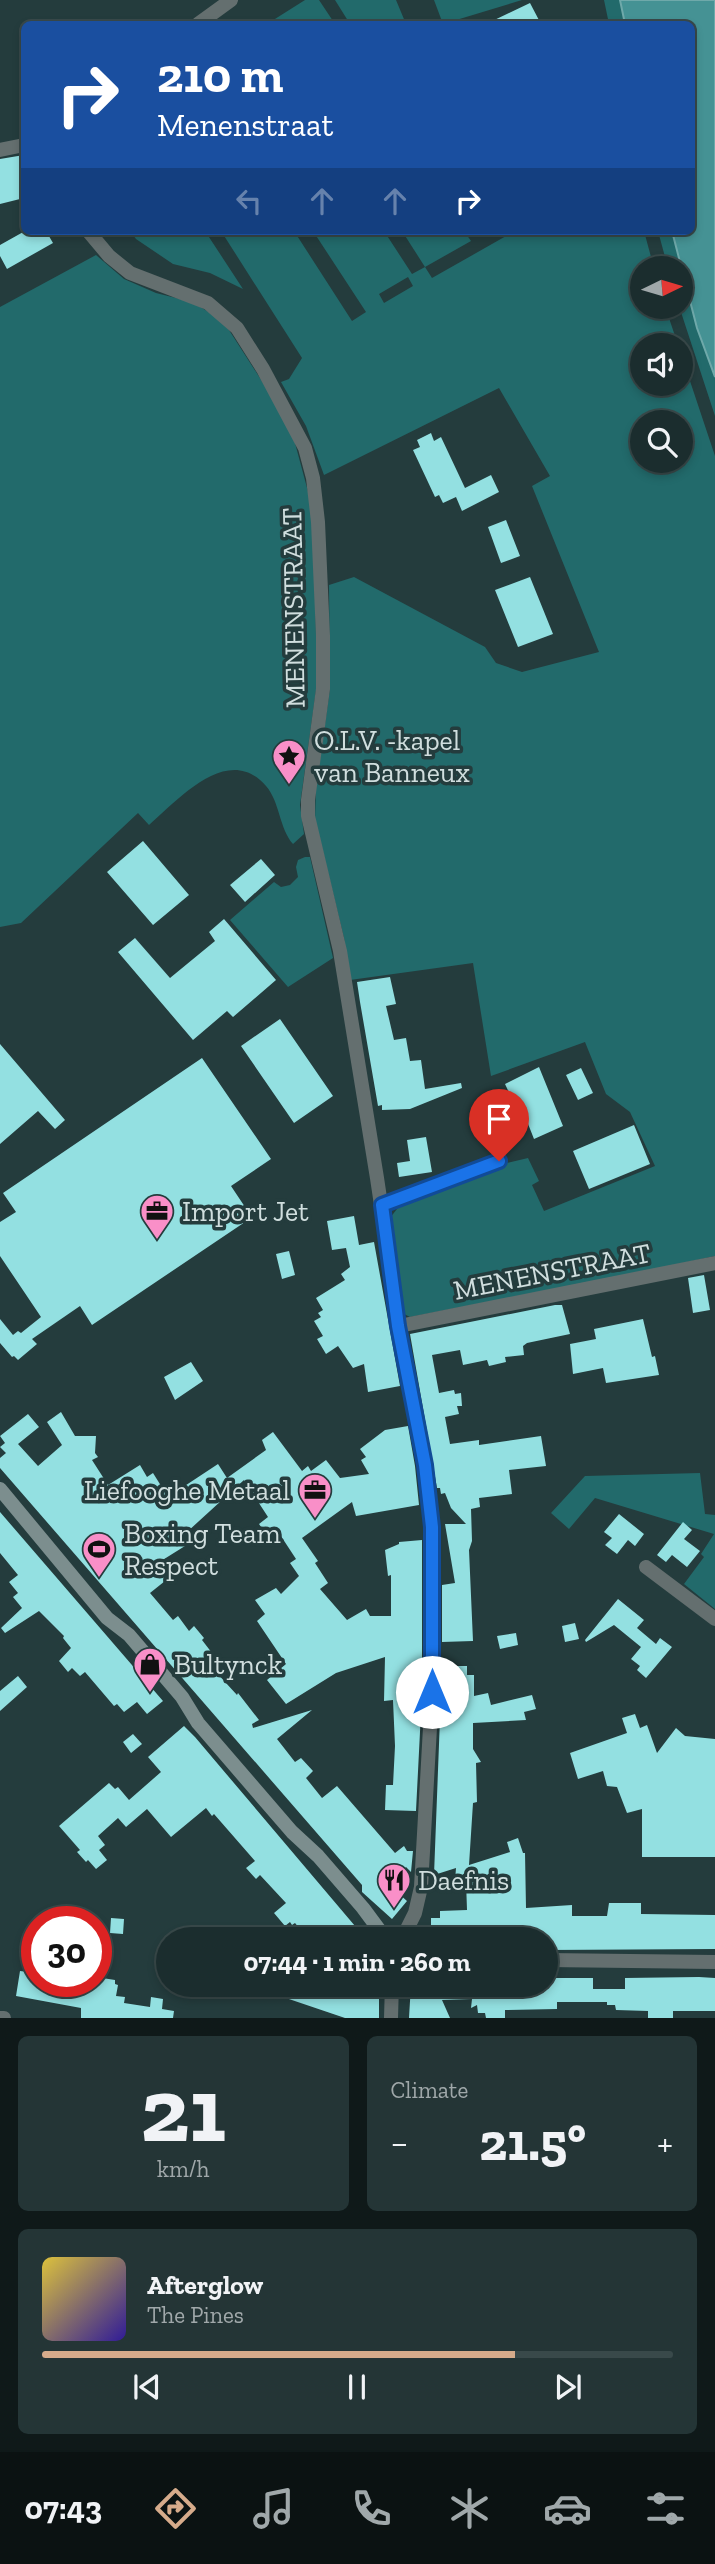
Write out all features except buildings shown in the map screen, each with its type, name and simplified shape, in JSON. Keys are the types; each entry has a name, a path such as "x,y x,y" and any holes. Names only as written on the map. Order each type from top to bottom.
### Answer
{"street":[{"path":"202,21 231,0"},
{"path":"0,150 21,146"},
{"name":"MENENSTRAAT","path":"91,235 109,256 130,273 208,303 236,328 270,381 305,448 313,478 318,522 323,663 320,721 308,816 340,951 382,1205 398,1326 425,1465 432,1527 432,1692 421,1887 410,1927"},
{"path":"382,1205 499,1161"},
{"name":"MENENSTRAAT","path":"398,1326 715,1263"},
{"path":"0,1489 107,1618 129,1635 173,1686 198,1723 292,1832 327,1866 377,1927"},
{"path":"646,1567 715,1619"},
{"path":"558,1960 715,1962"},
{"path":"391,2018 392,1997"}],"shaded area":[{"path":"305,0 319,0 333,21 272,21"},
{"path":"335,0 396,0 405,21 348,21"},
{"path":"434,0 522,0 453,21 442,21"},
{"path":"604,0 620,0 624,21 608,21"},
{"path":"620,0 715,0 715,377 693,312 693,256 678,256 673,235 695,235 695,21 624,21"},
{"path":"133,235 208,235 243,289 210,273 173,264"},
{"path":"224,235 297,235 352,321 366,312 316,235 387,235 412,274 425,267 432,278 508,235 645,235 651,256 630,256 630,319 669,319 674,333 630,333 630,396 693,396 693,390 715,456 715,1256 410,1317 404,1314 390,1218 400,1205 507,1163 528,1158 539,1181 532,1185 544,1211 655,1166 630,1112 606,1094 585,1042 491,1076 473,963 350,980 344,938 315,819 316,787 330,689 329,585 354,577 485,647 496,663 522,672 599,652 532,486 550,476 499,388 324,475 306,426 281,382 289,379 302,358","holes":["408,277 413,286 384,303 379,294"]},
{"path":"405,235 467,235 471,241 425,267"},
{"path":"659,235 673,235 678,256 665,256"},
{"path":"96,255 124,279 156,293 192,302 212,314 229,330 285,417 295,443 310,499 314,540 317,683 300,805 304,834 293,844 288,838 271,792 251,774 236,770 220,772 189,790 149,825 138,813 21,923 0,927 0,307"},
{"path":"693,312 715,377 715,416 693,349 693,333 688,333 683,319 693,319"},
{"path":"310,857 333,958 288,987 230,920 274,882 281,887 290,885 298,877 298,860"},
{"path":"700,1473 705,1514 715,1515 715,1609 684,1584 704,1557 701,1554 714,1534 595,1498 569,1529 551,1513 585,1476"}],"place":[{"name":"O.L.V. -kapel van Banneux","path":"289,786"},
{"name":"Import Jet","path":"157,1241"},
{"name":"Liefooghe Metaal","path":"315,1520"},
{"name":"Boxing Team Respect","path":"99,1579"},
{"name":"Bultynck","path":"150,1694"},
{"name":"Daefnis","path":"394,1910"}],"route":[{"path":"432,1692 432,1527 425,1465 398,1326 382,1205 499,1161"}]}
